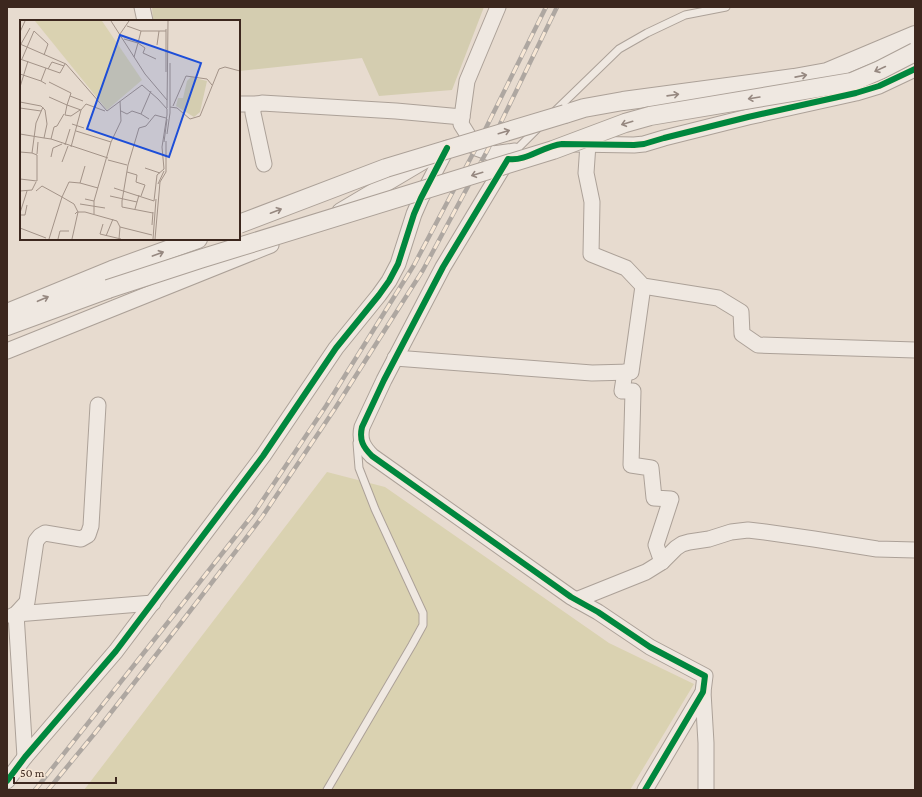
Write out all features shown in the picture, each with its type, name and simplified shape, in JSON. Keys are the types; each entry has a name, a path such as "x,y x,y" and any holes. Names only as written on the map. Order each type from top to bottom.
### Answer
{"street":[{"path":"142,7 145,20"},
{"path":"498,7 467,81 461,124 476,148 493,154 511,155"},
{"path":"240,224 386,168 584,108 623,101 827,72 915,35"},
{"path":"7,326 108,289 200,259 554,150 625,123 658,115 852,82 880,70 915,52"},
{"path":"511,155 514,160 520,159 554,144 644,144 741,119 862,91 879,86 915,69"},
{"path":"240,104 262,103 396,111 462,118"},
{"path":"257,104 253,108 253,113 264,164"},
{"path":"7,351 296,235 469,135"},
{"path":"588,144 586,173 592,202 590,240 591,254 626,268 643,286 718,298 741,312 742,334 758,346 915,350"},
{"path":"7,781 116,651 263,456 336,348 390,281 398,264 414,214 447,148"},
{"path":"511,155 443,267 395,358 362,427 360,435 362,442 372,456 571,597 598,612 650,647 705,676 703,692 706,743 706,790"},
{"path":"7,313 121,267 195,240"},
{"path":"395,358 592,373 631,372 643,286"},
{"path":"625,372 622,391 633,391 631,465 651,468 654,498 671,499 656,545 662,562"},
{"path":"11,616 27,602 36,541 40,536 45,533 81,539 88,535 90,526 98,405"},
{"path":"576,600 646,572 662,562 682,544 709,539 731,532 748,530 877,549 915,550"},
{"path":"11,616 152,603"},
{"path":"11,616 25,758"},
{"path":"645,790 703,692"}],"lane":[{"path":"511,155 619,49 647,33 685,15 726,7"},
{"path":"328,790 423,626 423,613 359,468 356,443 360,435"}],"shaded area":[{"path":"152,7 484,7 452,90 379,96 362,58 240,71 240,20 153,20"},
{"path":"327,472 385,487 609,643 694,684 630,790 84,790"}],"railway":[{"path":"35,790 254,513 326,406 414,265 476,148 546,7"},
{"path":"48,790 95,733 262,517 334,410 423,270 487,151 557,7"}],"cycle path":[{"path":"645,790 703,692 705,676 650,647 598,612 571,597 372,456 362,443 362,427 384,380 443,267 508,159 521,158 555,145 562,144 644,144 748,117 856,93 879,86 915,69"},
{"path":"7,781 25,757 116,651 263,456 336,348 389,281 398,264 414,214 447,148"}]}
